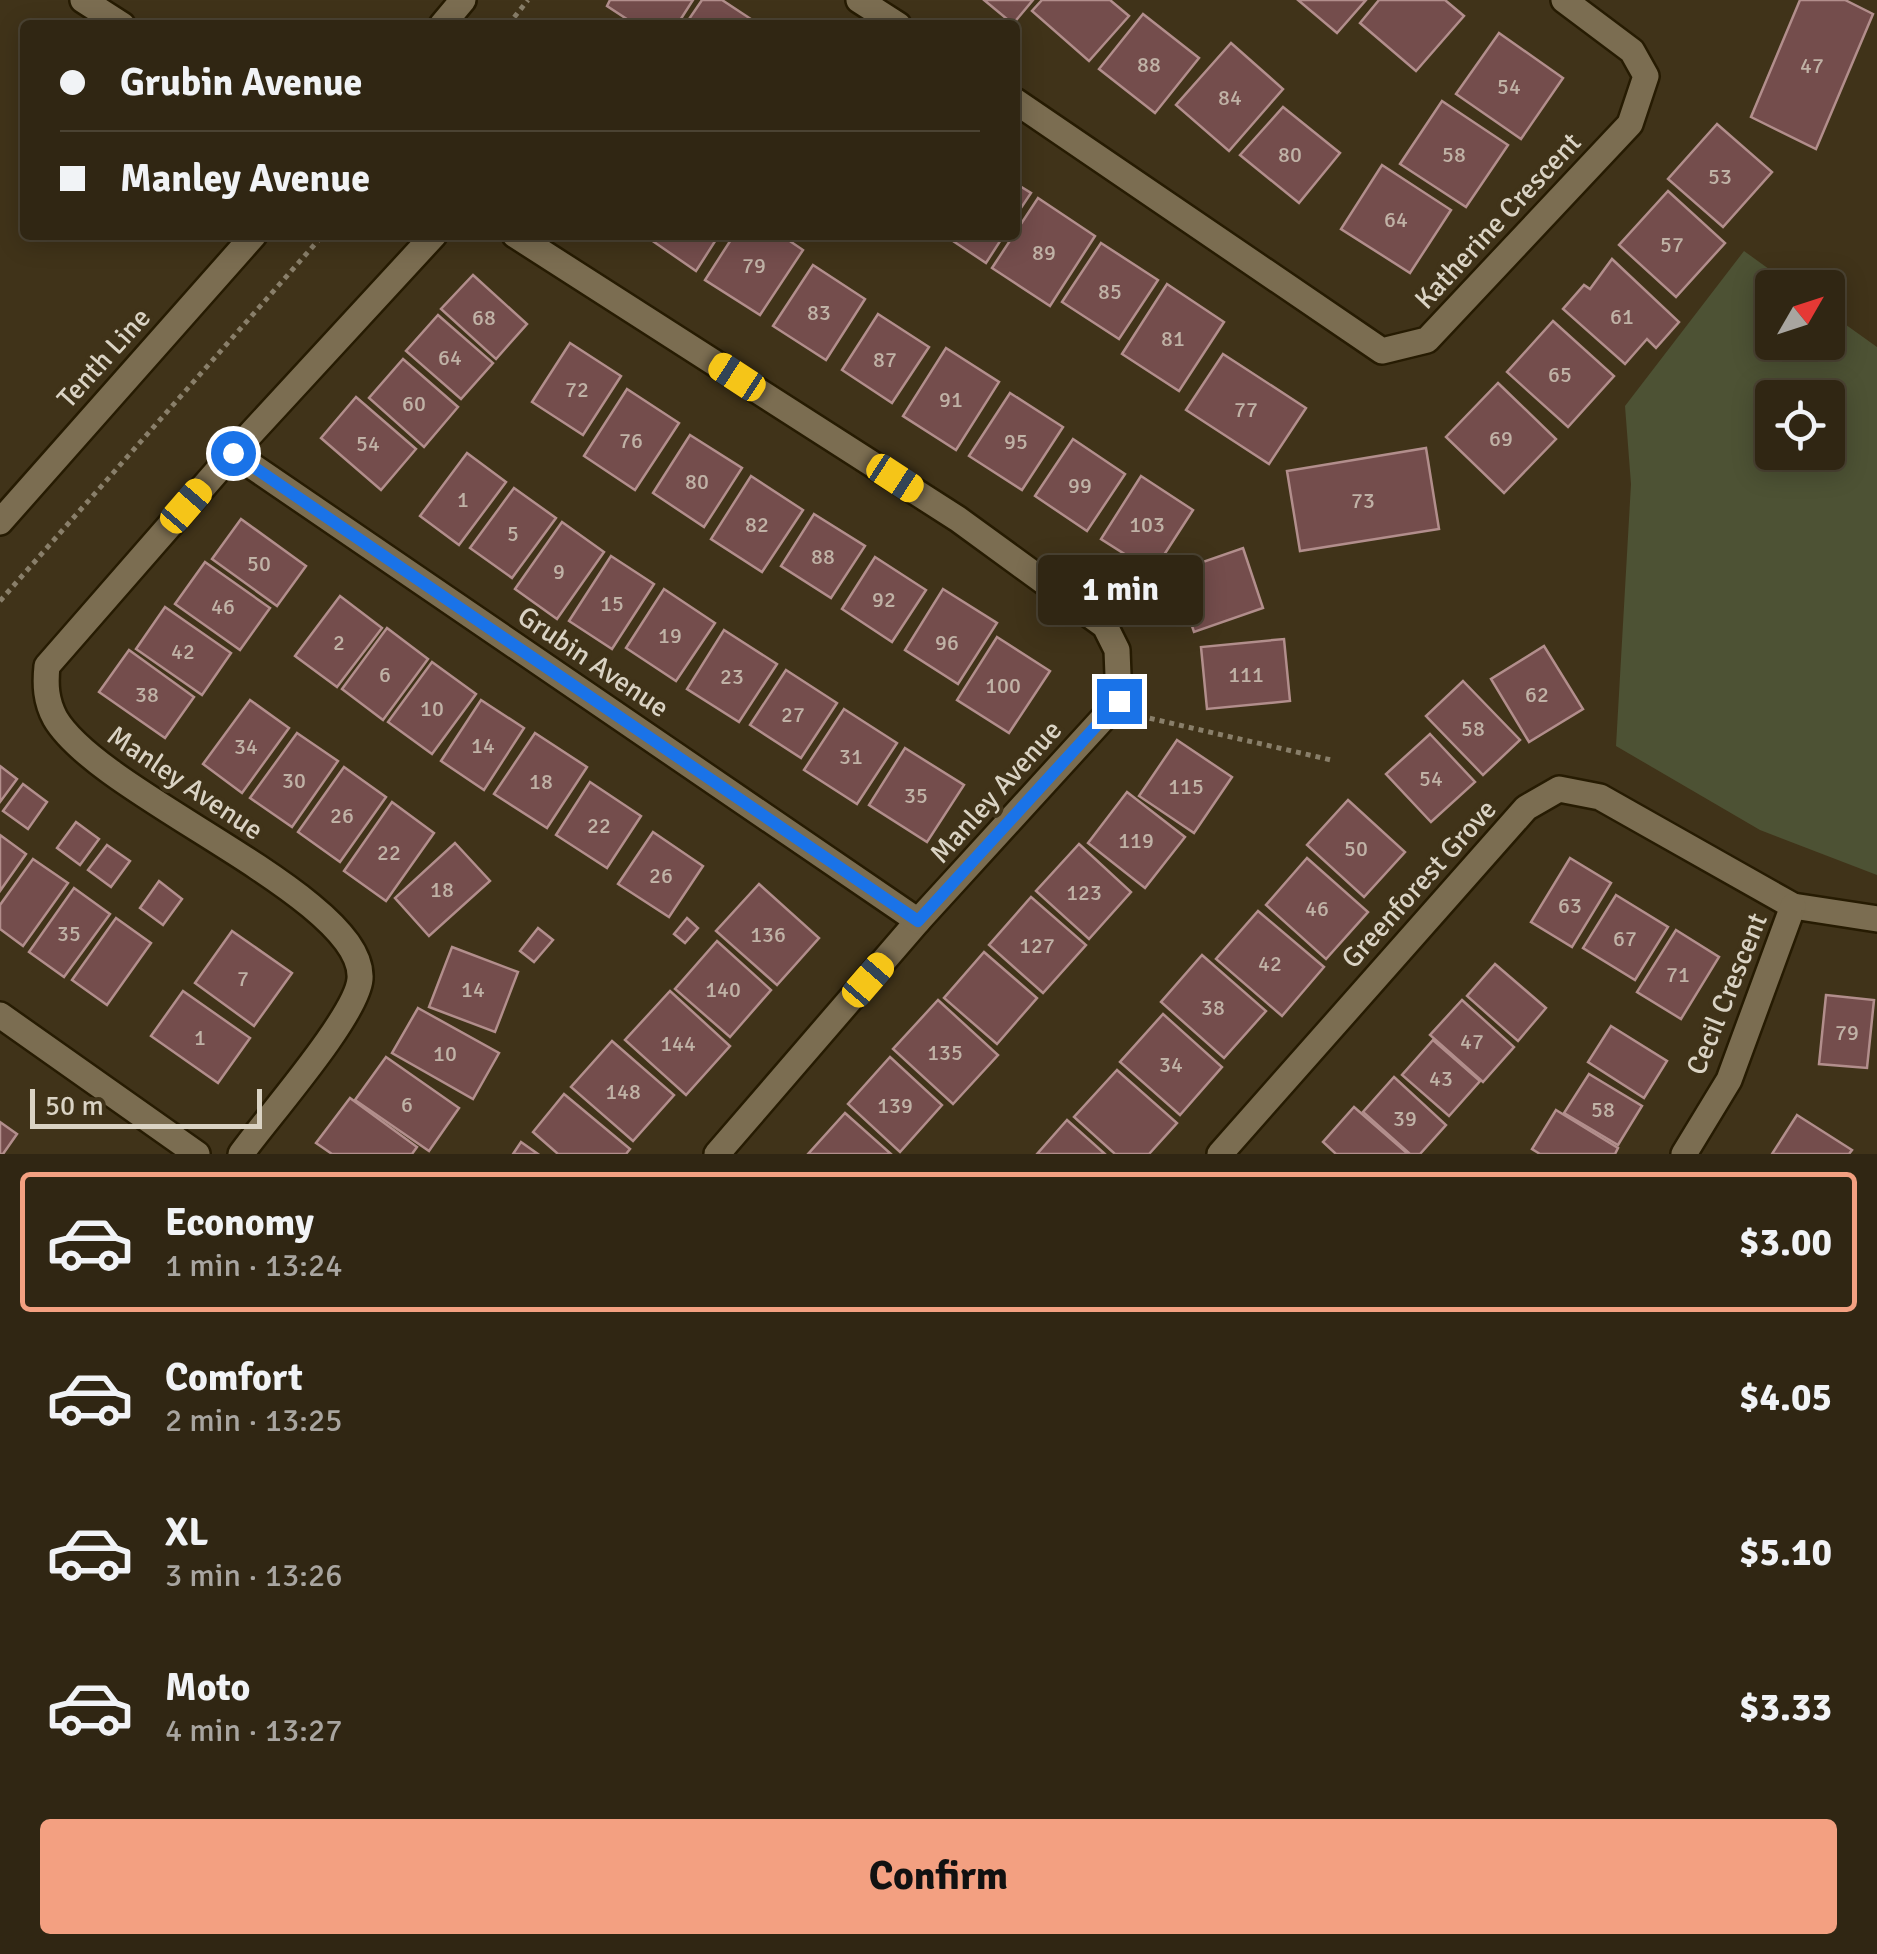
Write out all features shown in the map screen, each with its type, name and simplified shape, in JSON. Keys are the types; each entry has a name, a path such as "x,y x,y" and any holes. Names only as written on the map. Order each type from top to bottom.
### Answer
{"street":[{"path":"83,0 114,20"},
{"path":"446,20 464,0"},
{"path":"859,0 890,20"},
{"name":"Katherine Crescent","path":"1020,104 1382,351 1427,340 1630,124 1646,76 1632,51 1564,0"},
{"name":"Tenth Line","path":"0,522 250,240"},
{"name":"Manley Avenue","path":"241,1154 344,1017 360,979 354,946 337,926 270,877 78,746 55,717 44,688 47,666 233,453 429,240"},
{"path":"524,240 958,519 1105,626 1118,650 1119,701 1112,709"},
{"name":"Grubin Avenue","path":"233,453 918,921"},
{"name":"Manley Avenue","path":"717,1154 918,921 1112,709"},
{"name":"Greenforest Grove","path":"1220,1154 1526,808 1560,789 1600,797 1794,906 1877,918"},
{"name":"Cecil Crescent","path":"1684,1154 1728,1080 1794,906"},
{"path":"0,1015 196,1154"}],"path":[{"path":"512,20 528,0"},
{"path":"0,601 319,240"},
{"path":"1112,709 1332,760"}],"green space":[{"path":"1744,251 1770,270 1755,270 1755,360 1845,360 1845,324 1877,347 1877,875 1760,830 1616,746 1631,484 1625,406"}],"building":[{"path":"610,0 693,0 680,20 628,20 607,6"},
{"path":"702,0 722,0 752,20 688,20"},
{"path":"984,0 1033,0 1016,20 1008,20"},
{"path":"1042,0 1110,0 1129,16 1089,61 1032,11"},
{"path":"1298,0 1366,0 1337,33"},
{"path":"1379,0 1445,0 1464,16 1416,71 1360,23"},
{"path":"1800,0 1845,0 1873,14 1816,149 1751,117"},
{"path":"1143,14 1199,58 1155,113 1099,69"},
{"path":"1499,33 1563,78 1521,139 1456,94"},
{"path":"1231,43 1283,89 1229,151 1176,105"},
{"path":"1442,101 1508,145 1466,207 1400,164"},
{"path":"1283,107 1340,153 1299,203 1240,155"},
{"path":"1717,124 1772,172 1723,227 1668,179"},
{"path":"1382,165 1451,210 1410,273 1341,229"},
{"path":"1020,186 1031,193 1020,210"},
{"path":"1668,191 1725,243 1676,297 1619,245"},
{"path":"1038,198 1095,236 1050,306 992,268 1010,240 1020,240 1020,225"},
{"path":"651,240 716,240 696,271"},
{"path":"731,240 788,240 803,250 760,315 705,280"},
{"path":"952,240 1001,240 986,263"},
{"path":"1101,243 1158,280 1119,339 1062,302"},
{"path":"1612,259 1679,322 1656,348 1647,339 1625,364 1563,309 1584,285 1590,289"},
{"path":"813,265 865,299 826,360 773,326"},
{"path":"473,275 527,324 496,359 441,309"},
{"path":"1167,284 1224,322 1179,391 1122,354"},
{"path":"878,314 929,347 892,403 842,370"},
{"path":"438,315 493,363 461,399 406,351"},
{"path":"1553,321 1614,376 1568,427 1507,372"},
{"path":"570,343 621,376 583,435 532,402"},
{"path":"946,348 999,382 956,450 903,416"},
{"path":"1223,354 1306,408 1269,464 1186,410"},
{"path":"403,359 458,407 424,447 369,398"},
{"path":"1498,383 1556,439 1504,493 1446,437"},
{"path":"627,389 679,423 635,490 584,456"},
{"path":"1010,393 1063,427 1022,490 969,456"},
{"path":"356,397 416,449 381,490 321,438"},
{"path":"690,435 742,468 704,527 653,493"},
{"path":"1073,439 1125,474 1087,531 1035,496"},
{"path":"1426,448 1439,529 1300,551 1287,471"},
{"path":"467,453 506,482 459,545 420,516"},
{"path":"751,476 803,510 762,572 711,539"},
{"path":"1141,476 1193,510 1153,572 1101,539"},
{"path":"514,488 556,518 512,578 470,548"},
{"path":"814,514 865,546 831,598 781,566"},
{"path":"241,519 306,566 277,606 212,559"},
{"path":"562,522 604,552 557,619 515,589"},
{"path":"1243,548 1263,608 1194,632 1174,572"},
{"path":"611,556 654,584 612,649 569,621"},
{"path":"875,557 926,590 892,642 842,609"},
{"path":"205,562 270,608 240,650 175,604"},
{"path":"664,589 715,623 676,681 626,648"},
{"path":"943,589 997,623 958,684 905,650"},
{"path":"340,596 382,628 337,687 295,656"},
{"path":"165,607 231,653 202,695 136,649"},
{"path":"387,628 428,659 383,720 342,689"},
{"path":"724,630 777,664 739,722 687,689"},
{"path":"997,637 1050,671 1009,733 957,700"},
{"path":"1284,639 1290,701 1207,709 1201,647"},
{"path":"1544,646 1583,709 1529,742 1491,679"},
{"path":"129,650 194,697 165,738 99,692"},
{"path":"432,662 476,694 432,754 388,722"},
{"path":"786,670 837,703 801,758 750,725"},
{"path":"1463,681 1520,740 1483,775 1426,716"},
{"path":"250,700 289,728 242,793 203,764"},
{"path":"481,700 524,728 484,790 441,761"},
{"path":"844,709 897,743 857,804 804,770"},
{"path":"297,733 338,761 292,827 250,798"},
{"path":"535,733 587,767 547,828 494,794"},
{"path":"1430,734 1475,782 1431,822 1386,774"},
{"path":"1177,740 1232,777 1194,833 1139,796"},
{"path":"905,748 964,785 927,842 869,805"},
{"path":"0,766 17,779 0,802"},
{"path":"344,767 386,797 340,862 298,832"},
{"path":"590,782 641,816 607,868 556,835"},
{"path":"23,784 47,802 28,829 3,811"},
{"path":"1127,792 1185,837 1145,888 1088,843"},
{"path":"1348,800 1405,852 1364,897 1307,845"},
{"path":"392,802 434,833 386,901 344,871"},
{"path":"76,822 99,839 80,865 57,848"},
{"path":"653,832 703,866 669,917 618,884"},
{"path":"0,835 26,854 0,891"},
{"path":"455,843 490,881 429,936 395,898"},
{"path":"1079,844 1131,892 1089,939 1036,891"},
{"path":"107,845 130,861 111,887 88,870"},
{"path":"1307,858 1368,912 1326,959 1266,905"},
{"path":"1570,858 1611,883 1572,947 1531,922"},
{"path":"33,859 68,883 23,946 0,929 0,905"},
{"path":"159,881 182,899 163,925 140,908"},
{"path":"759,884 819,938 777,985 716,931"},
{"path":"74,888 110,914 64,977 29,952"},
{"path":"1616,895 1668,927 1635,980 1583,948"},
{"path":"1031,897 1086,945 1043,993 989,945"},
{"path":"1258,911 1324,967 1282,1016 1216,959"},
{"path":"116,918 151,943 107,1005 72,980"},
{"path":"687,918 698,928 685,943 674,934"},
{"path":"538,928 553,940 534,962 520,951"},
{"path":"1676,930 1719,957 1681,1019 1637,992"},
{"path":"232,931 292,973 254,1026 195,983"},
{"path":"717,941 771,990 730,1037 675,989"},
{"path":"452,947 518,972 495,1032 429,1007"},
{"path":"984,952 1037,998 997,1044 944,998"},
{"path":"1202,955 1266,1011 1224,1058 1161,1002"},
{"path":"1495,964 1546,1008 1518,1041 1467,996"},
{"path":"183,991 250,1038 218,1083 151,1036"},
{"path":"670,991 730,1046 686,1095 625,1040"},
{"path":"1826,995 1874,1000 1867,1068 1819,1064"},
{"path":"938,1000 998,1055 953,1104 893,1049"},
{"path":"1462,1000 1514,1047 1483,1082 1430,1035"},
{"path":"418,1008 499,1053 473,1099 392,1053"},
{"path":"1163,1014 1222,1067 1180,1115 1120,1062"},
{"path":"1611,1026 1667,1061 1644,1098 1588,1062"},
{"path":"1433,1040 1480,1081 1449,1116 1402,1075"},
{"path":"612,1041 674,1095 633,1141 571,1087"},
{"path":"386,1057 459,1108 429,1151 355,1100"},
{"path":"890,1057 942,1105 900,1152 848,1104"},
{"path":"1117,1070 1177,1123 1149,1154 1115,1154 1074,1117"},
{"path":"1589,1074 1642,1106 1618,1145 1564,1113"},
{"path":"1394,1077 1446,1125 1420,1154 1410,1154 1363,1112"},
{"path":"564,1094 630,1149 626,1154 558,1154 533,1132"},
{"path":"350,1098 417,1147 412,1154 332,1154 316,1143"},
{"path":"1354,1107 1408,1154 1336,1154 1323,1142"},
{"path":"1556,1110 1618,1148 1615,1154 1540,1154 1532,1149"},
{"path":"845,1113 891,1154 808,1154"},
{"path":"1797,1115 1852,1150 1849,1154 1772,1154"},
{"path":"1067,1120 1105,1154 1037,1154"},
{"path":"0,1122 17,1134 3,1154 0,1154"},
{"path":"521,1142 538,1154 513,1154"}],"route":[{"path":"233,453 918,921 1119,701"}]}
